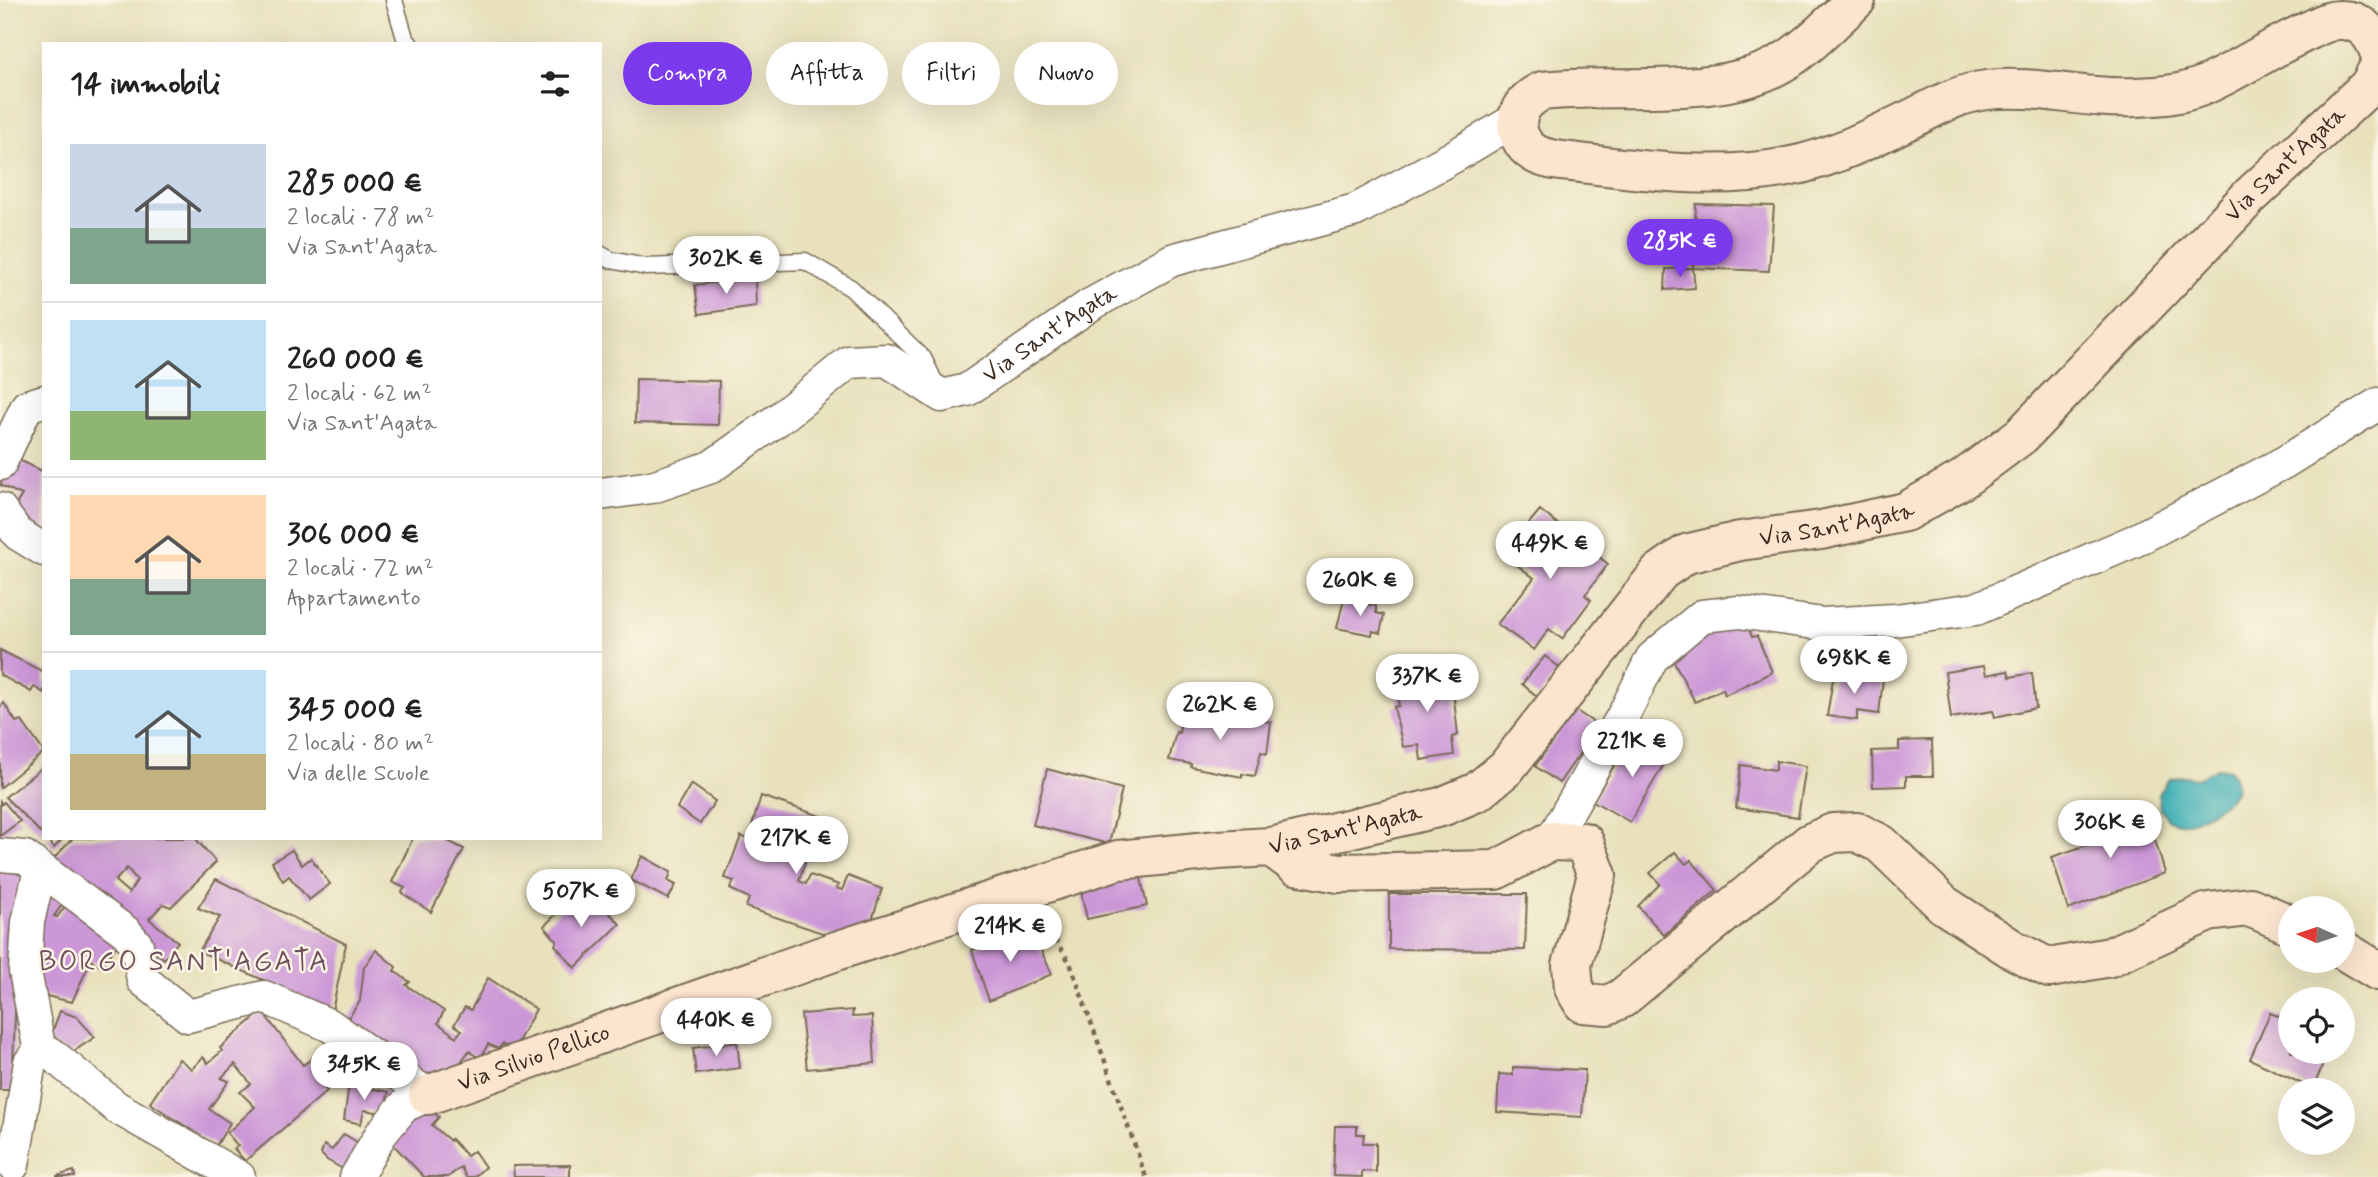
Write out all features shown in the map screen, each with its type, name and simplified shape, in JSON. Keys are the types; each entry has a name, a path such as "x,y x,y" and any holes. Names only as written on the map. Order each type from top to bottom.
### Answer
{"street":[{"name":"Via Sant'Agata","path":"942,396 967,390 1090,305 1171,260 1356,210 1454,157 1518,118 1522,107 1531,97 1542,91 1706,85 1756,75 1783,63 1856,0"},
{"path":"1518,118 1518,131 1523,143 1544,158 1684,173 1750,173 1801,164 1850,149 1956,97 1987,90 2028,89 2130,97 2177,95 2206,85 2280,43 2328,22 2339,20 2360,24 2369,32 2378,50"},
{"name":"Via Sant'Agata","path":"1271,847 1441,807 1477,792 1506,768 1660,572 1686,554 1740,541 1821,530 1905,512 1963,479 2022,435 2250,196 2369,86 2378,69"},
{"path":"602,494 652,487 711,467 784,415 849,362 887,360 942,396"},
{"path":"0,464 27,406 42,402"},
{"path":"2278,920 2250,907 2208,912 2110,957 2049,968 2012,949 1944,905 1881,844 1857,832 1833,833 1810,843 1621,999 1607,1005 1583,1003 1574,988 1572,965 1597,874 1584,842 1551,841 1624,714 1652,658 1702,617 1739,612 1822,624 1895,621 1976,610 2157,529 2285,462 2378,404"},
{"name":"Via Sant'Agata","path":"1271,847 1297,865 1339,873 1496,870 1551,841"},
{"name":"Via Silvio Pellico","path":"0,855 25,858 126,932 137,945 143,980 188,1016 264,997 331,1026 428,1096 839,950 1118,860 1271,847"},
{"path":"40,869 28,922 25,971 40,1052"},
{"path":"2356,958 2378,971"},
{"path":"13,1165 30,1062 40,1052"},
{"path":"40,1052 50,1054 116,1107 239,1177"},
{"path":"356,1177 381,1134 404,1106 428,1096"}],"lane":[{"path":"394,0 408,42"},
{"path":"602,255 611,260 646,267 805,261 851,288 923,358 942,396"}],"path":[{"path":"1025,891 1070,963 1146,1177"}],"water":[{"path":"2217,768 2230,770 2236,786 2232,795 2212,811 2189,822 2168,820 2160,808 2158,794 2169,779 2183,776 2198,778"}],"building":[{"path":"1696,204 1774,206 1769,271 1693,268"},
{"path":"1693,268 1695,288 1665,290 1666,269"},
{"path":"755,278 756,306 699,314 695,285"},
{"path":"636,379 719,381 718,425 635,423"},
{"path":"13,457 42,471 42,536 11,513 22,495 0,485"},
{"path":"1540,510 1608,564 1585,595 1591,600 1562,639 1549,629 1534,650 1497,624 1534,578 1503,554"},
{"path":"1344,599 1376,606 1376,613 1384,615 1380,633 1373,631 1372,635 1337,628"},
{"path":"1744,618 1752,637 1757,636 1772,672 1725,695 1723,689 1695,702 1670,654 1689,640 1722,624"},
{"path":"0,650 42,671 42,692 34,687 31,692 0,675"},
{"path":"1545,656 1560,668 1538,697 1522,684"},
{"path":"1984,666 1986,675 2008,671 2010,677 2032,673 2036,708 1995,717 1993,711 1951,718 1945,672"},
{"path":"1439,670 1452,681 1458,735 1452,737 1454,755 1421,760 1419,745 1403,747 1394,707 1399,706 1395,681 1417,677 1417,673"},
{"path":"1834,673 1883,679 1879,714 1857,711 1857,720 1827,716"},
{"path":"4,703 16,722 21,720 42,749 42,754 0,788 0,707"},
{"path":"1183,706 1271,722 1267,754 1261,752 1255,776 1242,774 1242,777 1169,760 1176,732 1179,733"},
{"path":"1575,710 1599,726 1559,783 1535,766"},
{"path":"1639,735 1671,752 1630,822 1593,801 1622,752 1630,756"},
{"path":"1932,740 1933,776 1906,776 1906,786 1873,787 1872,751 1899,750 1899,741"},
{"path":"1776,761 1806,766 1798,817 1736,808 1741,765 1776,770"},
{"path":"42,768 42,834 5,797"},
{"path":"1047,769 1122,789 1109,844 1033,825"},
{"path":"691,784 715,801 700,824 677,808"},
{"path":"761,796 820,816 799,881 806,884 810,875 839,885 836,888 842,890 848,876 882,889 867,935 840,939 746,907 749,898 730,889 734,881 725,878 741,836 748,839"},
{"path":"0,801 2,804 4,802 20,821 0,836"},
{"path":"2146,810 2165,873 2068,910 2052,857 2093,843 2088,827"},
{"path":"48,840 61,840 54,848"},
{"path":"71,840 197,840 216,862 171,907 163,904 149,919 178,942 164,959 48,865","holes":["127,868 137,880 129,893 115,881"]},
{"path":"412,840 446,840 464,849 431,912 405,895 402,892 405,888 392,882"},
{"path":"292,850 302,865 311,858 330,884 309,900 289,876 283,881 272,862"},
{"path":"1675,852 1686,864 1691,860 1717,890 1664,935 1638,906 1660,884 1650,873"},
{"path":"642,856 671,872 668,881 676,885 668,899 631,880"},
{"path":"0,863 10,871 48,884 66,899 54,916 57,917 71,899 124,936 101,967 91,960 72,1002 16,989 12,1090 0,1090"},
{"path":"1140,874 1147,906 1087,919 1080,887"},
{"path":"216,879 346,944 332,1011 199,951 220,917 198,908"},
{"path":"1389,894 1527,894 1525,950 1389,949"},
{"path":"575,896 586,899 594,908 600,903 620,924 575,968 555,945 557,941 544,926"},
{"path":"1019,929 1026,946 1037,942 1052,974 989,1001 972,950"},
{"path":"376,950 396,967 394,971 410,982 406,985 444,1011 438,1023 456,1037 462,1030 454,1025 465,1007 471,1010 488,978 536,1009 513,1051 502,1044 499,1049 488,1044 480,1059 469,1051 461,1062 463,1064 429,1086 343,1026 360,1001 364,967"},
{"path":"853,1010 852,1017 872,1016 875,1063 807,1069 801,1014"},
{"path":"60,1011 77,1017 95,1037 68,1055 49,1041"},
{"path":"262,1011 303,1065 325,1049 343,1071 324,1088 327,1091 245,1161 234,1149 238,1146 227,1133 255,1107 240,1092 251,1084 235,1064 221,1078 229,1081 209,1109 230,1123 216,1146 150,1103 179,1059 192,1069 203,1057 208,1063 222,1051 220,1048"},
{"path":"2270,1013 2278,1016 2278,1064 2323,1064 2317,1078 2290,1078 2250,1059"},
{"path":"737,1042 740,1068 696,1074 693,1048"},
{"path":"1513,1067 1585,1070 1582,1117 1497,1112 1499,1074 1513,1075"},
{"path":"349,1084 389,1092 382,1113 364,1110 361,1124 344,1120"},
{"path":"422,1104 439,1117 432,1125 450,1141 451,1139 467,1156 474,1151 485,1167 474,1177 466,1177 461,1167 448,1177 424,1177 386,1137"},
{"path":"1335,1126 1357,1126 1357,1134 1364,1134 1363,1143 1376,1143 1376,1172 1362,1171 1362,1177 1333,1176"},
{"path":"344,1134 365,1147 350,1173 321,1154 324,1145 332,1150"},
{"path":"570,1165 570,1177 514,1177 513,1166"},
{"path":"74,1171 75,1177 57,1177 57,1176"}],"district":[{"name":"BORGO SANT'AGATA","path":"184,962"}]}
